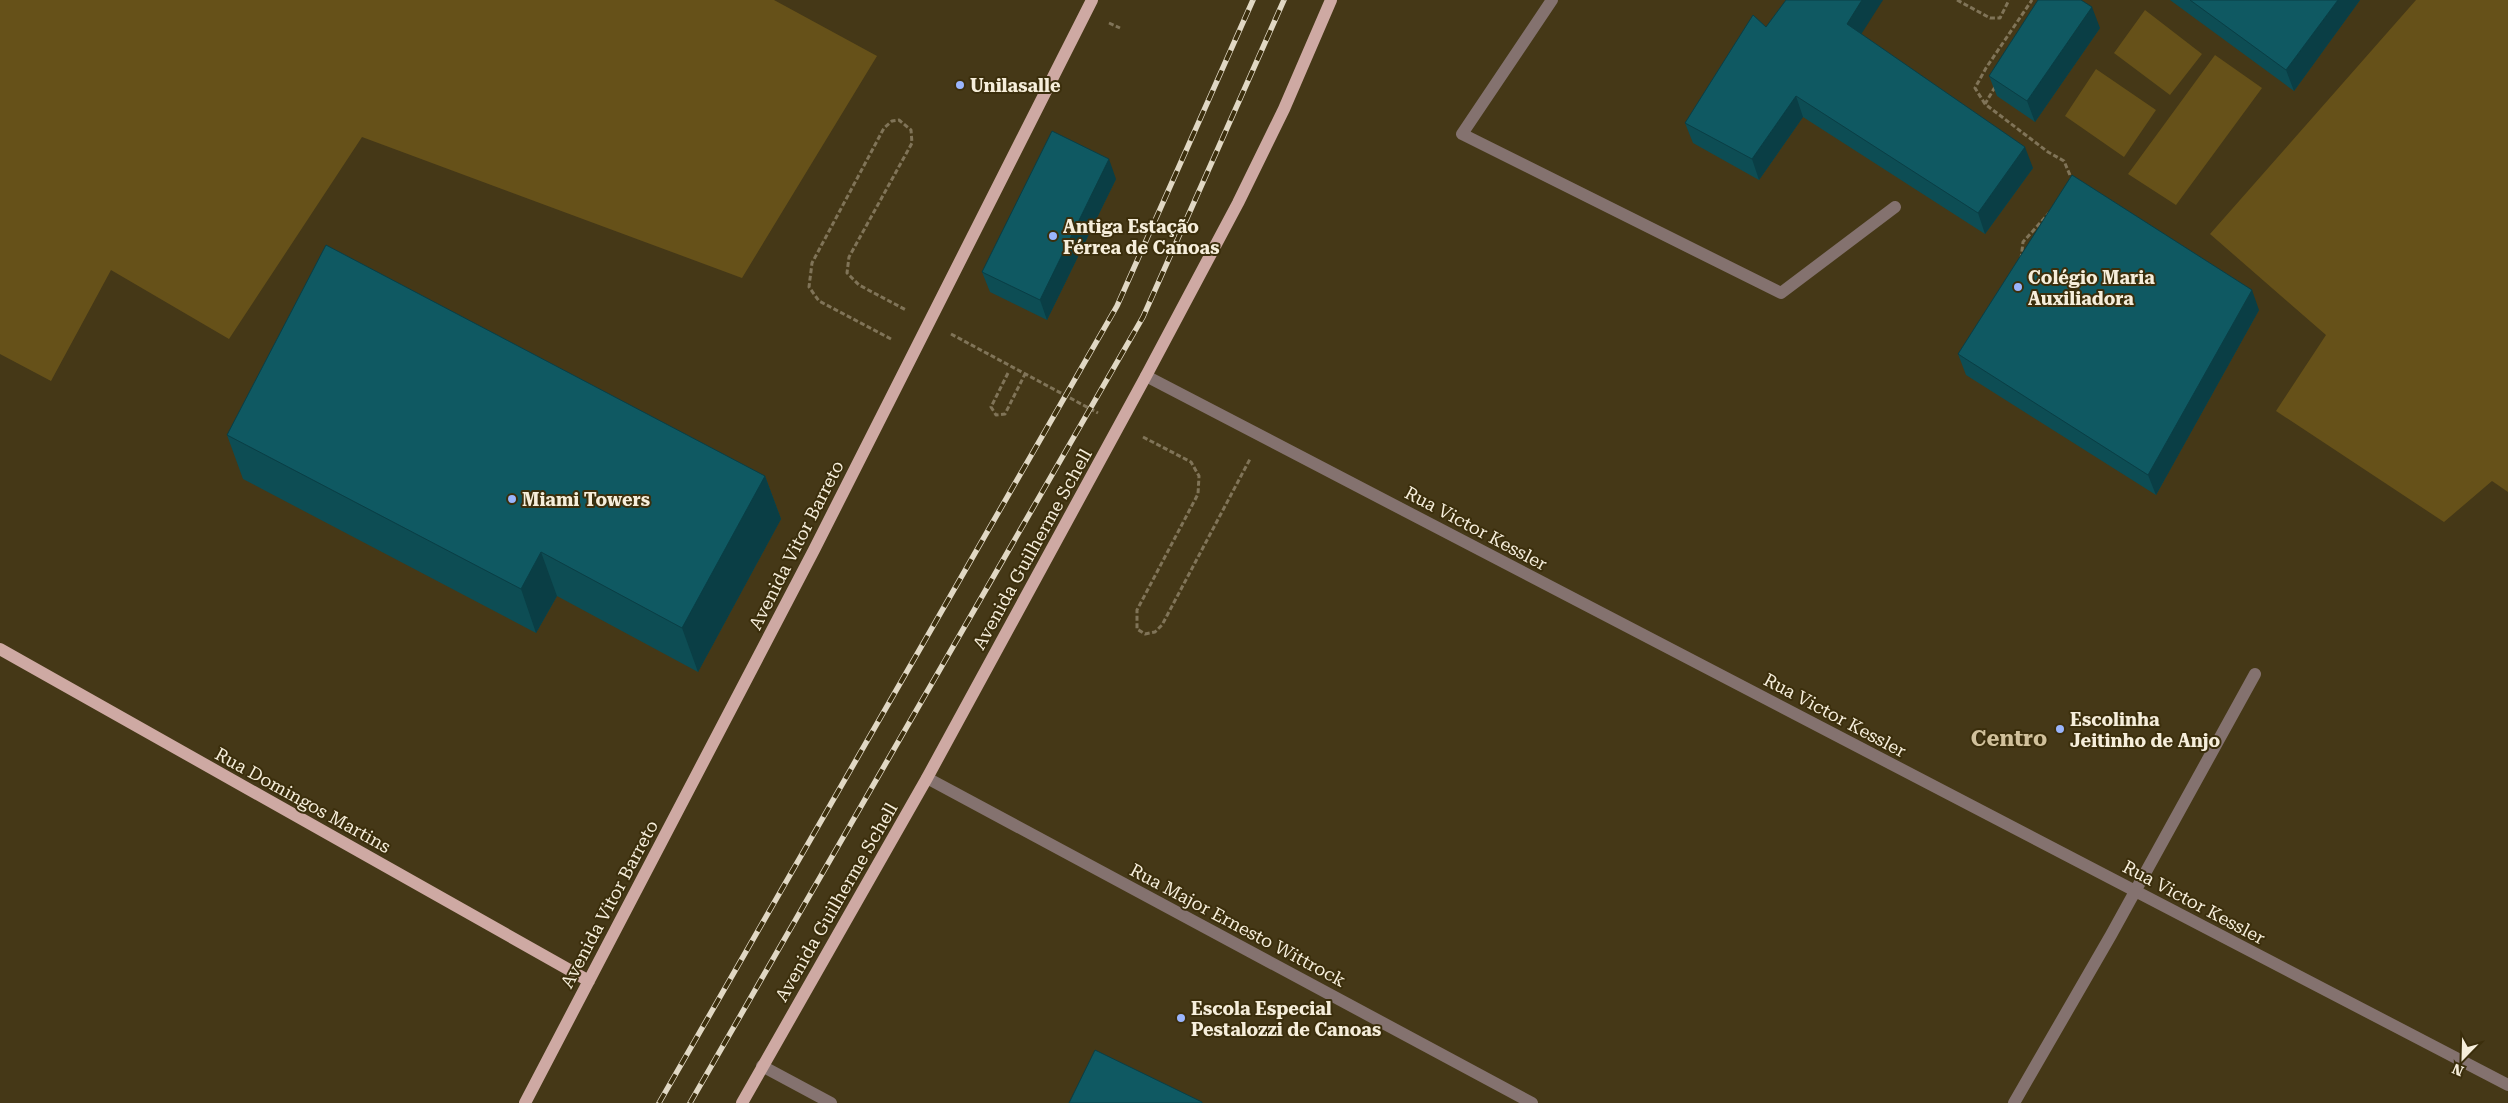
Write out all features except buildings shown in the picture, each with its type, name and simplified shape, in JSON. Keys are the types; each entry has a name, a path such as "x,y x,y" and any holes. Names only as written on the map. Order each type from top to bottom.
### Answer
{"main road":[{"name":"Avenida Vitor Barreto","path":"525,1103 814,550 1092,0"},
{"name":"Avenida Guilherme Schell","path":"742,1103 927,778 1146,376 1238,202 1284,109 1331,0"},
{"name":"Rua Domingos Martins","path":"0,649 589,981"}],"street":[{"path":"1552,0 1462,134 1781,293 1895,206"},
{"name":"Rua Victor Kessler","path":"1146,376 2508,1085"},
{"path":"2014,1103 2135,891 2255,674"},
{"name":"Rua Major Ernesto Wittrock","path":"927,778 1532,1103"},
{"path":"762,1066 831,1103"}],"path":[{"path":"1957,0 1990,18 2000,18 2010,0"},
{"path":"2032,0 1986,68 1975,88 1985,104 2048,152 2064,160 2073,178 2068,187"},
{"path":"1985,104 2000,80"},
{"path":"912,313 859,285 847,273 849,257 912,143 911,130 899,120 886,124 812,263 809,287 819,301 914,350"},
{"path":"2020,264 2023,242 2052,209"},
{"path":"946,332 1104,416"},
{"path":"1008,373 991,407 996,415 1005,414 1025,374"},
{"path":"1138,435 1191,462 1199,476 1198,494 1137,610 1137,629 1145,634 1155,632 1162,624 1241,477"}],"shaded area":[{"path":"0,0 774,0 877,56 742,278 362,137 229,339 111,270 51,381 0,354"},
{"path":"2416,0 2508,0 2508,492 2492,481 2444,522 2276,411 2326,335 2210,234"},
{"path":"2145,10 2202,54 2170,95 2114,53"},
{"path":"2215,55 2262,88 2176,205 2128,174"},
{"path":"2096,69 2156,110 2124,157 2065,116"}],"railway":[{"path":"659,1103 1117,306 1253,0"},
{"path":"690,1103 1143,317 1284,0"}],"place":[{"name":"Unilasalle","path":"960,85"},
{"name":"Antiga Estação Férrea de Canoas","path":"1053,236"},
{"name":"Colégio Maria Auxiliadora","path":"2018,287"},
{"name":"Miami Towers","path":"512,499"},
{"name":"Escolinha Jeitinho de Anjo","path":"2060,729"},
{"name":"Escola Especial Pestalozzi de Canoas","path":"1181,1018"}],"district":[{"name":"Centro","path":"2009,738"}]}
